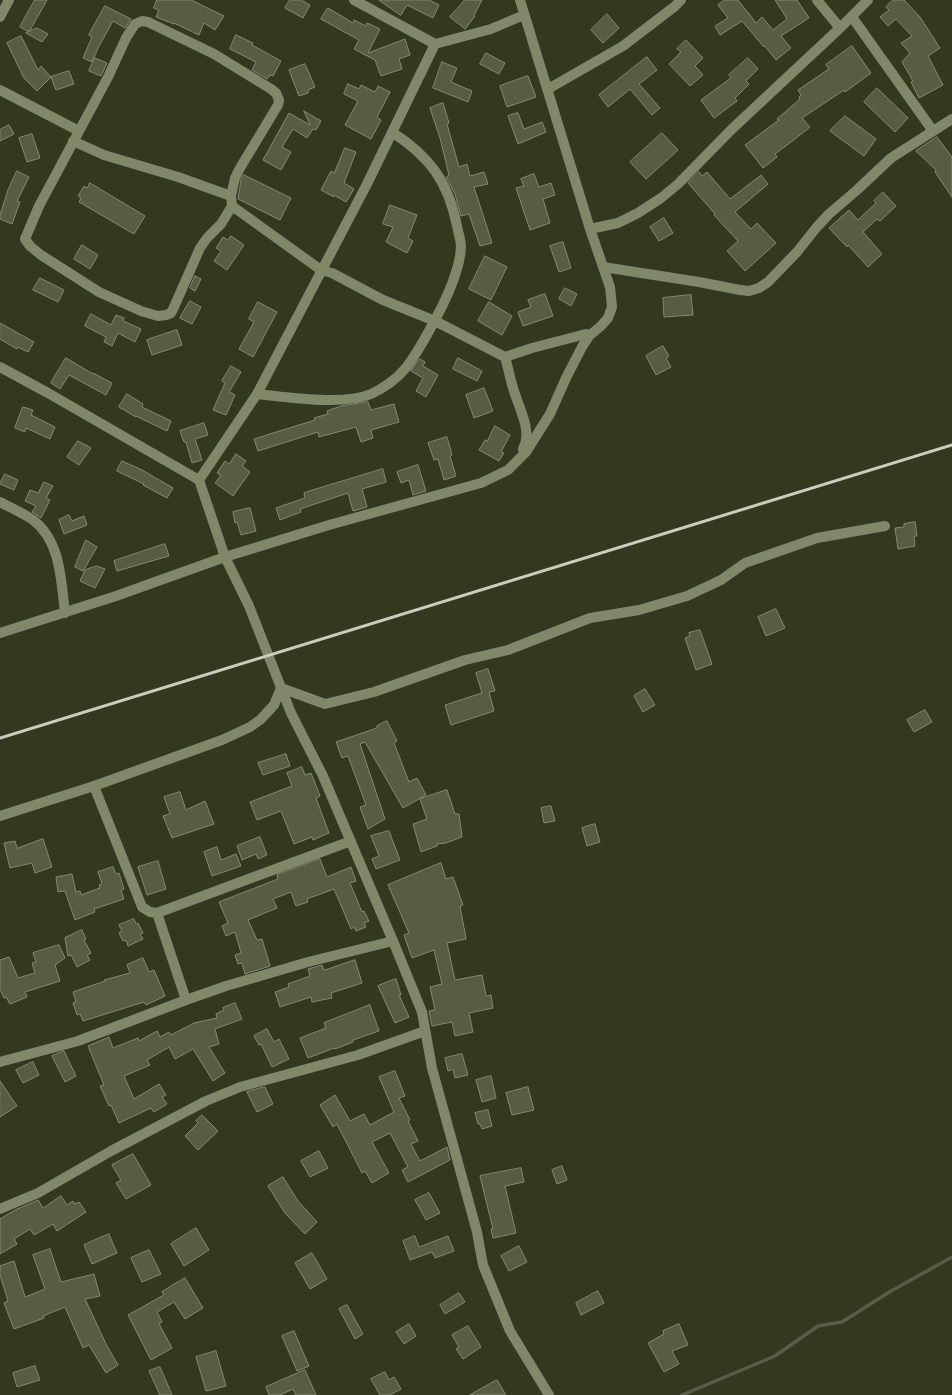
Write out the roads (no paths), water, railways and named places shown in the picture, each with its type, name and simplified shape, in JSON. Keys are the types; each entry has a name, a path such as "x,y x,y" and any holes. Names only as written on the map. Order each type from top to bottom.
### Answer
{"street":[{"path":"0,16 9,0"},
{"path":"354,0 435,44 491,29 524,15"},
{"path":"0,633 116,596 225,557 329,525 481,483 508,470 526,452 550,414 566,378 589,336 608,318 612,307 610,287 590,229 520,0"},
{"path":"548,89 623,46 681,0"},
{"path":"817,0 840,28"},
{"path":"590,229 618,223 638,213 661,198 688,174 732,129 852,17 868,0"},
{"path":"852,17 933,131"},
{"path":"142,21 148,22 214,54 276,93 279,100 278,105 235,178 231,201 221,224 207,238 200,248 174,307 170,313 166,315 158,316 141,311 92,288 41,255 30,246 26,239 27,232 39,206 79,131 108,77 126,38 135,24 142,21"},
{"path":"199,480 256,394 367,184 435,44"},
{"path":"0,90 79,131"},
{"path":"603,267 740,290 750,291 759,288 768,282 792,257 829,214 892,158 952,119"},
{"path":"256,394 345,401 370,394 393,381 408,367 435,320 454,279 461,246 454,211 440,176 427,159 410,144 392,132"},
{"path":"73,141 104,155 178,177 231,201 321,270 332,273 383,300 435,320 505,357 571,337 586,334 589,336"},
{"path":"505,357 513,387 524,418 527,438 526,445 518,460"},
{"path":"0,368 48,393 199,480 225,557 249,606 291,713 323,776 422,1012 432,1068 475,1225 483,1265 510,1331 549,1395"},
{"path":"0,502 33,520 44,531 53,545 59,564 65,613"},
{"path":"281,688 325,704 374,692 465,660 508,650 590,618 639,610 687,596 722,580 745,563 817,538 885,526"},
{"path":"0,816 94,786 222,740 250,727 260,720 274,705 281,688"},
{"path":"94,786 142,907 150,912 157,913 351,841"},
{"path":"157,913 186,1000"},
{"path":"0,1062 78,1041 226,986 308,962 393,941"},
{"path":"0,1208 38,1192 111,1151 206,1101 240,1087 358,1056 425,1031"}],"waterway":[{"path":"682,1395 775,1356 818,1326 842,1322 891,1291 952,1257"}],"railway":[{"path":"0,738 952,445"}]}
